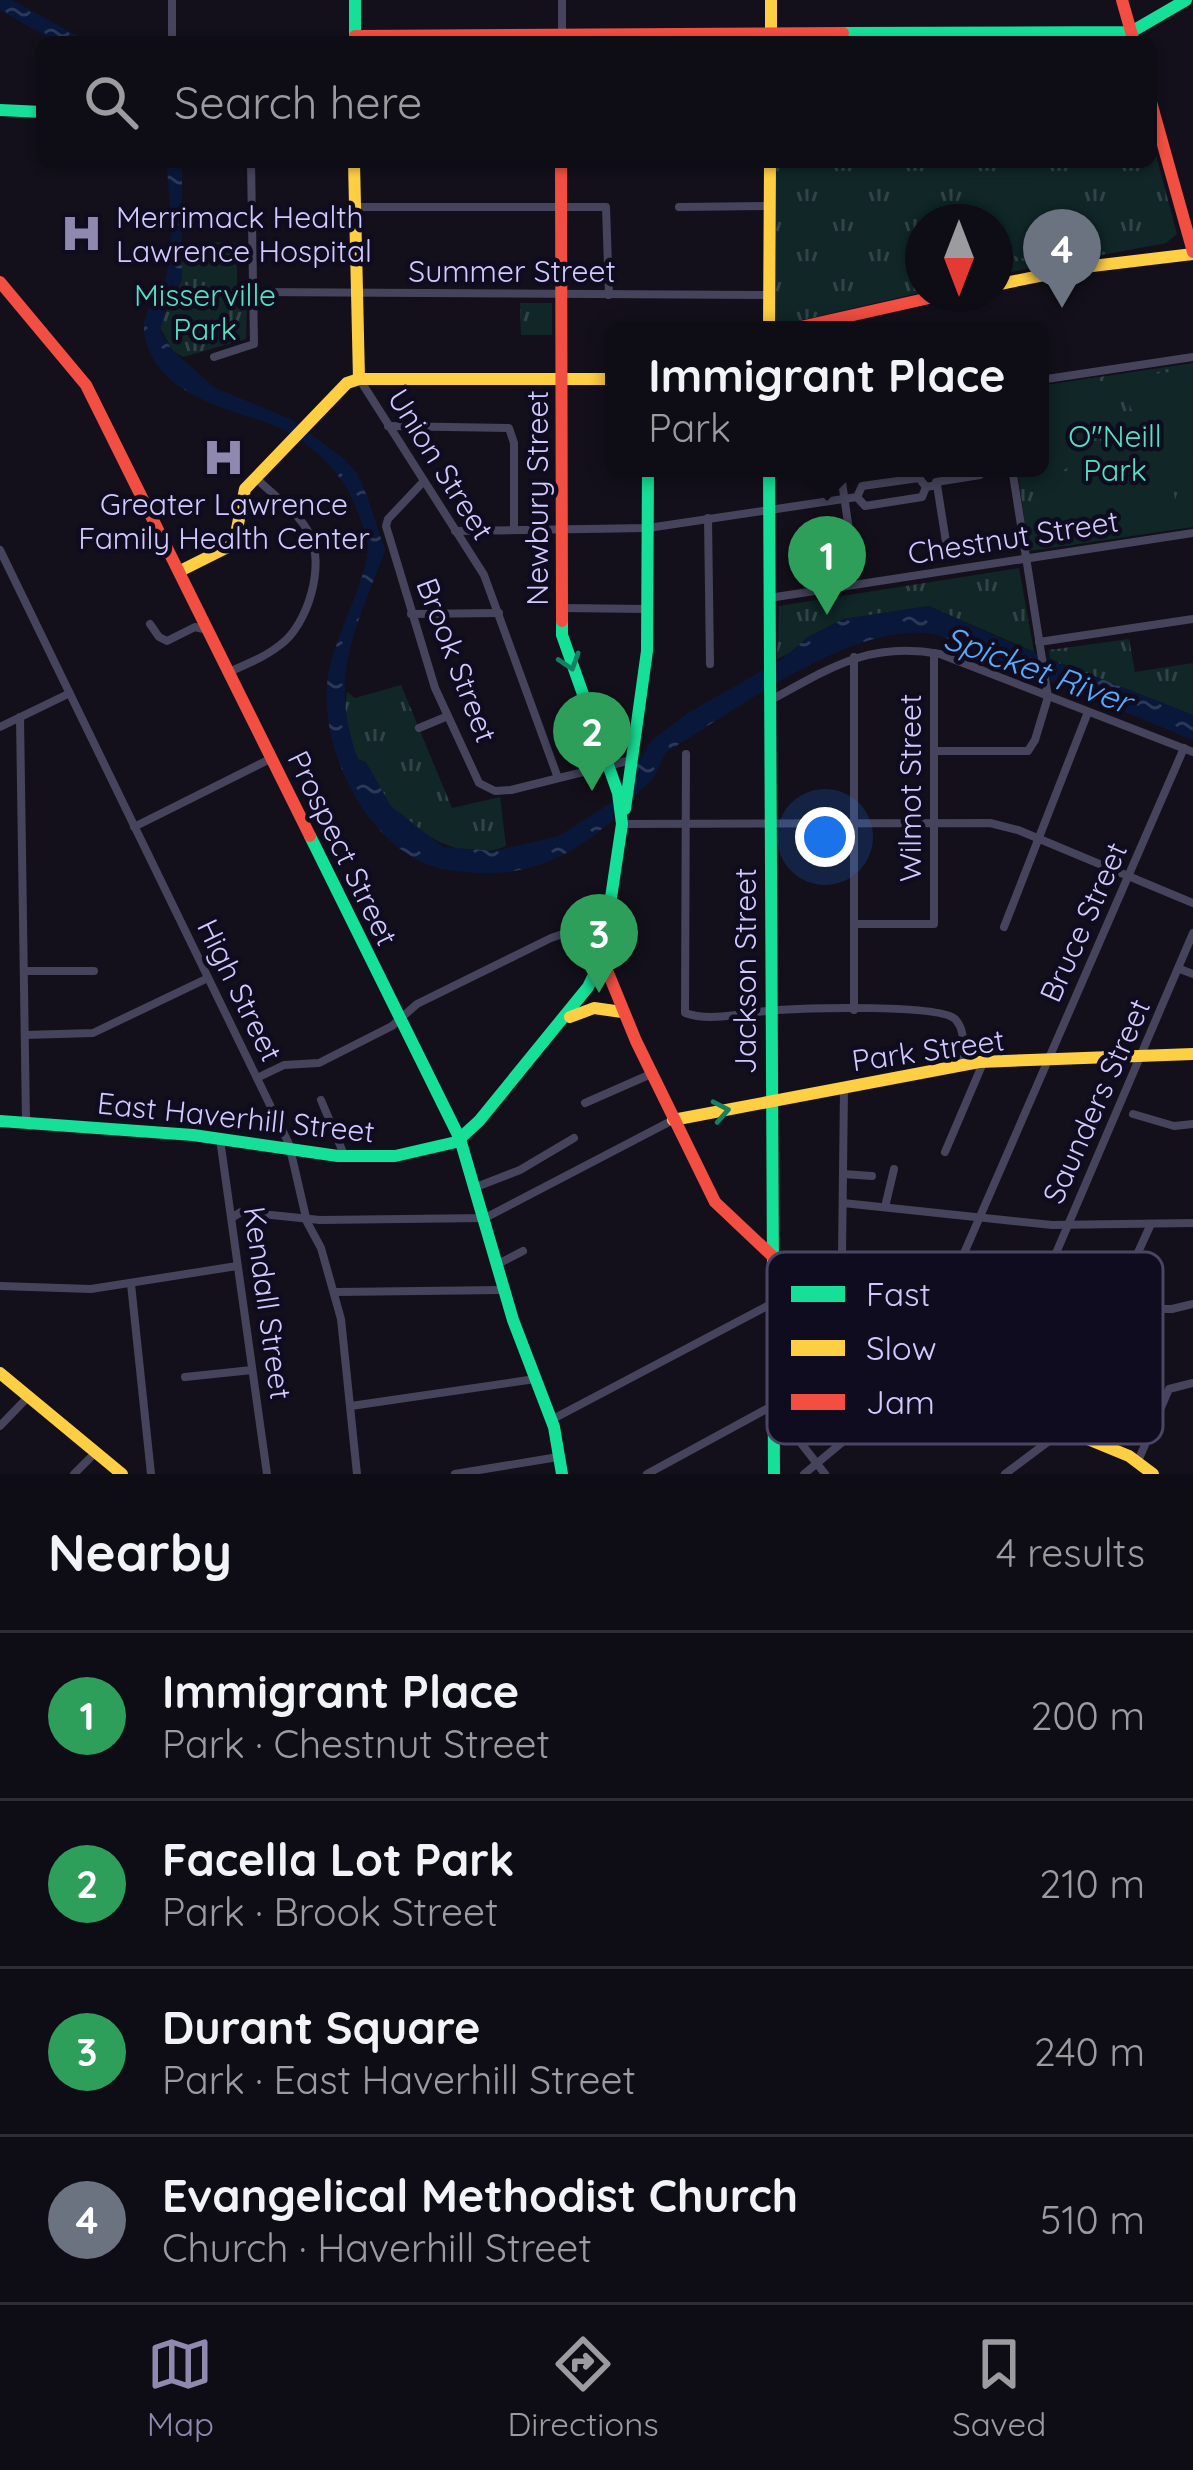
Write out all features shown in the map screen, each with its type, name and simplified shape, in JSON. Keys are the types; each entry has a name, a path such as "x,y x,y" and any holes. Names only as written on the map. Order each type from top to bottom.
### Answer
{"main road":[{"path":"355,0 355,36"},
{"path":"770,36 771,0"},
{"path":"1122,0 1133,36"},
{"path":"1134,36 1186,0"},
{"path":"0,110 36,112"},
{"path":"1013,281 1193,253 1157,123"},
{"name":"Union Street","path":"355,168 359,379"},
{"name":"Newbury Street","path":"561,168 561,608 566,654 609,769 622,820"},
{"path":"770,168 770,321"},
{"path":"1180,205 1193,197"},
{"name":"Prospect Street","path":"0,282 86,385 460,1139 505,1290 551,1420 562,1474"},
{"path":"827,321 905,303"},
{"path":"180,571 234,544 240,525 238,502 255,477 347,383 359,379 605,379"},
{"path":"460,1139 561,1022 588,987 602,958 647,651 648,477"},
{"name":"Jackson Street","path":"769,477 770,1252"},
{"path":"602,958 622,1012 715,1202 769,1252"},
{"path":"561,1022 584,1009 622,1012"},
{"name":"Park Street","path":"673,1120 964,1064 1193,1054"},
{"name":"East Haverhill Street","path":"0,1121 220,1139 345,1156 418,1153 460,1139"},
{"path":"0,1372 122,1474"},
{"name":"Jackson Street","path":"773,1444 774,1474"},
{"path":"1095,1444 1145,1469"}],"street":[{"path":"172,0 172,36"},
{"path":"562,0 562,36"},
{"path":"214,357 254,344 251,168"},
{"path":"679,207 770,206"},
{"path":"355,207 606,207 609,295"},
{"name":"Summer Street","path":"254,292 770,295"},
{"path":"1049,379 1193,357"},
{"name":"Union Street","path":"359,379 484,575 558,778"},
{"path":"388,426 509,428 514,443 514,530"},
{"path":"230,671 264,656 296,629 315,573 314,541 306,526 255,477"},
{"path":"841,477 853,558"},
{"path":"936,477 946,542"},
{"path":"857,497 865,506 922,497 926,487 974,477"},
{"path":"934,751 1028,751 1036,740 1048,697 1013,477"},
{"path":"857,497 862,486 920,478 926,487"},
{"name":"Brook Street","path":"423,482 386,526 411,614 478,783 487,789 511,790 631,763"},
{"path":"455,530 648,528 857,497"},
{"path":"708,518 710,664"},
{"name":"Chestnut Street","path":"769,598 1193,533"},
{"name":"High Street","path":"0,550 290,1150 306,1220 335,1292 357,1474"},
{"path":"561,608 648,610"},
{"path":"411,614 499,613"},
{"path":"1039,647 1193,619"},
{"path":"150,624 167,641 195,627 209,630"},
{"path":"770,698 854,656 892,649 934,653 1189,750"},
{"name":"Wilmot Street","path":"854,924 934,924 934,653"},
{"path":"854,656 854,1010"},
{"path":"0,727 68,694"},
{"path":"1004,927 1088,712"},
{"path":"419,728 448,716"},
{"path":"20,717 26,1122"},
{"name":"Bruce Street","path":"964,1252 1189,750"},
{"path":"686,754 685,1013 700,1017 770,1010 945,1013 957,1021 962,1034 964,1064"},
{"path":"133,827 272,758"},
{"path":"622,820 990,824 1037,838 1193,903"},
{"path":"257,1078 284,1064 319,1063 392,1026 417,1004 551,938 584,927 606,928"},
{"name":"Saunders Street","path":"1056,1252 1193,933"},
{"path":"1180,969 1193,974"},
{"path":"24,970 94,971"},
{"path":"25,1035 92,1033 208,978"},
{"path":"945,1153 983,1062"},
{"path":"585,1103 651,1074"},
{"path":"842,1252 844,1087"},
{"path":"321,1100 345,1156"},
{"path":"1133,1114 1174,1126 1193,1124"},
{"path":"233,1217 241,1212 306,1220 485,1218 673,1120"},
{"path":"476,1187 520,1170 574,1138"},
{"name":"Kendall Street","path":"220,1139 268,1474"},
{"path":"885,1207 894,1169"},
{"path":"843,1174 872,1176"},
{"path":"843,1203 1067,1226 1193,1223"},
{"path":"1137,1252 1150,1224"},
{"path":"498,1264 523,1251"},
{"path":"0,1286 91,1289 237,1266"},
{"path":"131,1284 151,1474"},
{"path":"335,1292 505,1290"},
{"path":"1163,1309 1193,1304"},
{"path":"551,1420 767,1306"},
{"path":"185,1377 252,1370"},
{"path":"351,1406 535,1379"},
{"path":"1163,1409 1169,1389 1193,1383"},
{"path":"0,1426 28,1397"},
{"path":"646,1474 767,1409"},
{"path":"802,1444 825,1474"},
{"name":"Bruce Street","path":"804,1474 840,1444"},
{"path":"1005,1474 1045,1444"},
{"path":"74,1474 94,1454"},
{"path":"455,1474 560,1457"}],"green space":[{"path":"1157,159 1177,234 1166,243 1013,272 1013,204 905,204 905,296 798,321 772,321 774,168 1157,168"},
{"path":"1042,183 1043,259 1013,255 1013,204 968,204 965,184"},
{"name":"Misserville Park","path":"210,242 244,243 244,259 237,260 237,298 247,299 246,339 183,357 173,351 159,326 182,279 182,256 209,255"},
{"path":"187,298 226,299 225,326 187,326"},
{"path":"520,303 552,303 552,335 521,335"},
{"name":"O\"Neill Park","path":"1193,363 1193,527 1029,551 1018,477 1049,477 1049,385"},
{"path":"1193,369 1193,453 1166,443 1145,428 1130,406 1122,378"},
{"path":"1098,377 1100,398 1099,417 1086,450 1074,463 1049,476 1049,385"},
{"path":"1168,462 1180,526 1067,546 1055,482"},
{"path":"1019,477 1046,477 1041,479 1020,483"},
{"path":"1019,568 1034,652 929,606 843,619 777,659 779,606"},
{"path":"1129,639 1135,672 1193,663 1193,715 1050,659 1049,650"},
{"path":"401,685 452,808 500,797 506,846 480,851 428,836 403,818 364,771 345,721 347,692 355,698"}],"water":[{"path":"0,0 12,0 77,36 46,36 0,10"},
{"name":"Spicket River","path":"167,168 182,168 182,279 160,331 173,351 215,388 290,419 357,473 385,550 349,653 345,702 349,729 358,759 366,762 391,806 443,847 495,851 559,836 611,803 652,740 688,713 781,660 808,637 843,619 929,606 1193,715 1193,740 939,635 907,633 872,640 798,671 666,752 652,780 613,814 614,819 556,858 496,873 448,870 420,861 372,821 339,763 330,732 329,671 362,578 368,550 362,524 340,478 303,441 182,388 153,359 144,329 165,280 171,236"}],"traffic: fast":[{"path":"355,0 355,36"},
{"path":"843,33 1131,32 1186,0"},
{"path":"0,110 36,112"},
{"path":"625,809 647,651 648,477"},
{"path":"769,477 773,1252"},
{"path":"0,1121 193,1135 338,1156 395,1156 456,1142 479,1121 588,987 602,958 622,824 618,793 562,635 562,621"},
{"path":"310,836 460,1139 513,1320 554,1427 562,1474"},
{"path":"774,1444 774,1474"}],"traffic: slow":[{"path":"771,0 771,36"},
{"path":"354,168 359,379"},
{"path":"769,321 770,168"},
{"path":"1013,281 1193,254"},
{"path":"180,571 234,544 245,489 347,383 359,379 605,379"},
{"path":"570,1017 594,1008 622,1012"},
{"path":"673,1120 979,1062 1193,1054"},
{"path":"0,1373 122,1474"},
{"path":"1100,1444 1129,1456 1153,1474"}],"traffic: jam":[{"path":"1122,0 1132,36"},
{"path":"355,36 843,33"},
{"path":"1157,123 1193,252"},
{"path":"561,168 562,621"},
{"path":"0,282 86,385 310,836"},
{"path":"827,321 905,303"},
{"path":"602,958 636,1041 715,1202 768,1252"}],"place":[{"name":"Merrimack Health Lawrence Hospital","path":"82,234"},
{"name":"Evangelical Methodist Church","path":"1062,308"},
{"name":"Greater Lawrence Family Health Center","path":"224,458"},
{"name":"Immigrant Place","path":"827,615"},
{"name":"Facella Lot Park","path":"592,791"},
{"name":"Durant Square","path":"599,993"}]}
